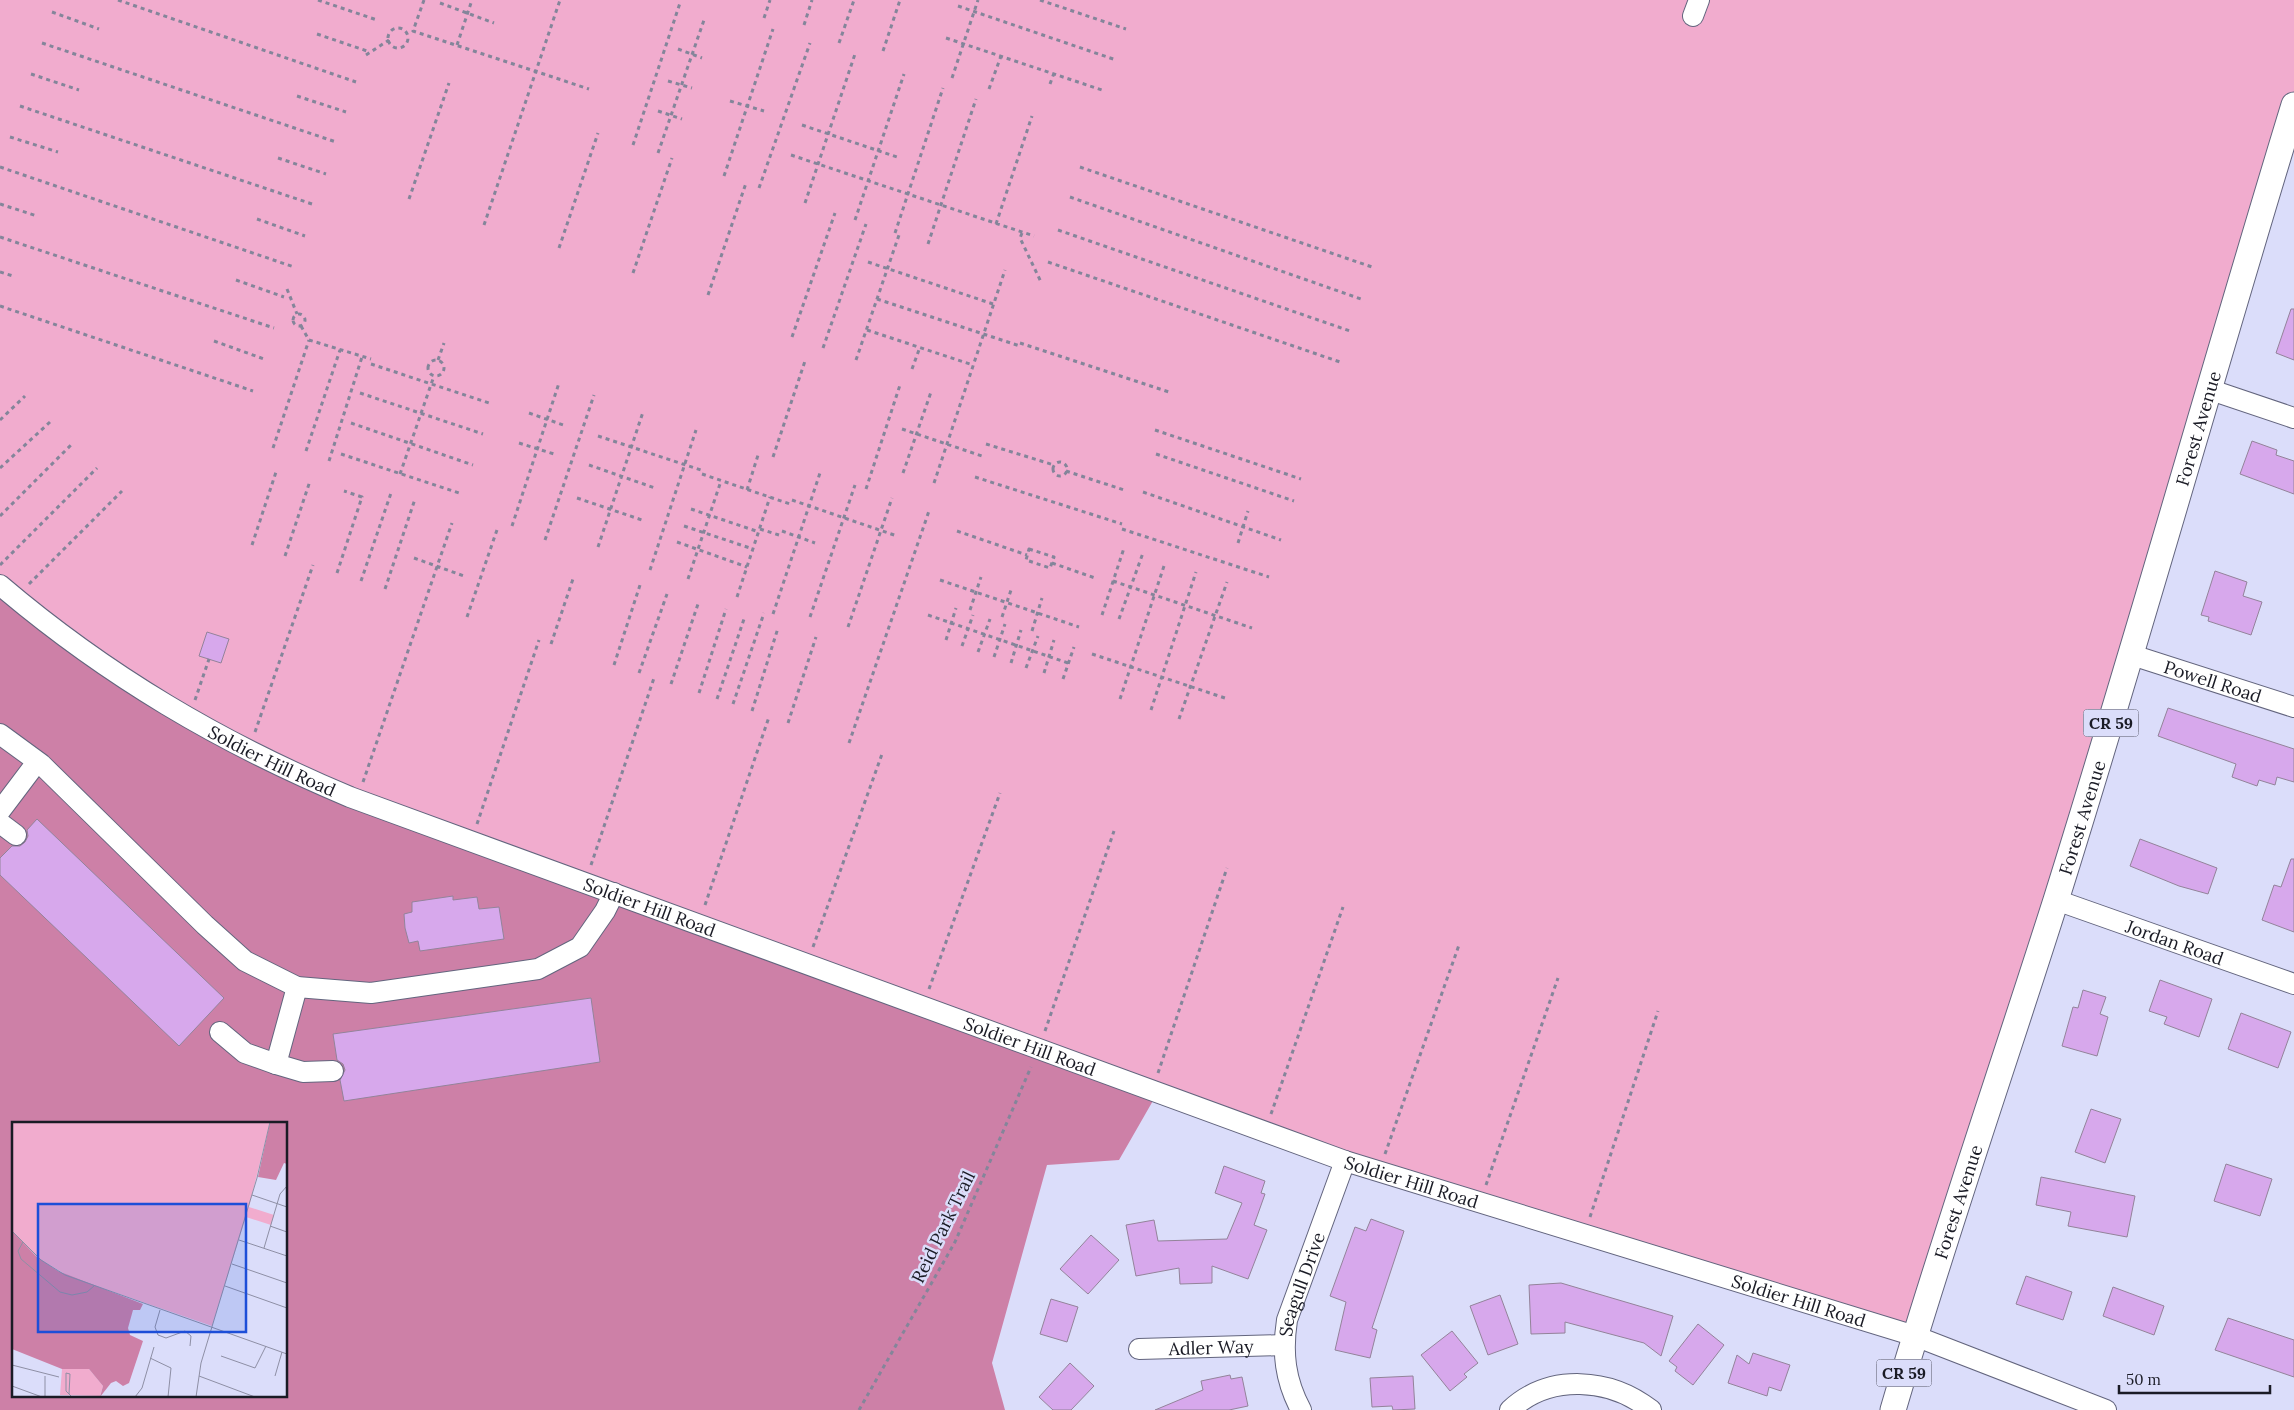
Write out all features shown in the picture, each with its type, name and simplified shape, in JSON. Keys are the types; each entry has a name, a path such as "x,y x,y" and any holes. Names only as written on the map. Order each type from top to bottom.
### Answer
{"main road":[{"name":"Forest Avenue","path":"1893,1410 2132,655 2294,105"}],"street":[{"path":"2211,390 2294,418"},
{"name":"Soldier Hill Road","path":"0,584 84,652 151,697 248,751 294,774 358,800 1345,1161 1915,1336 2106,1410"},
{"name":"Powell Road","path":"2132,655 2294,707"},
{"path":"0,734 37,762 205,925 246,961 297,987 371,993 538,969 580,947 605,911 614,893"},
{"path":"0,811 37,762"},
{"path":"0,823 16,835"},
{"name":"Jordan Road","path":"2056,900 2294,984"},
{"path":"276,1064 297,987"},
{"path":"220,1032 246,1052 276,1064 303,1072 333,1071"},
{"name":"Seagull Drive","path":"1301,1410 1293,1395 1286,1371 1284,1345 1287,1320 1345,1161"},
{"name":"Adler Way","path":"1139,1349 1284,1345"},
{"path":"1510,1410 1534,1394 1556,1386 1576,1383 1620,1390 1651,1410"}],"path":[{"path":"118,0 356,82"},
{"path":"318,0 377,20"},
{"path":"413,31 424,0"},
{"path":"457,45 472,0"},
{"path":"484,225 560,0"},
{"path":"764,18 770,0"},
{"path":"804,25 812,0"},
{"path":"839,43 854,0"},
{"path":"883,52 900,0"},
{"path":"952,78 978,0"},
{"path":"1040,0 1126,29"},
{"path":"440,3 494,23"},
{"path":"633,145 680,3"},
{"path":"958,6 1116,60"},
{"path":"52,12 99,29"},
{"path":"658,153 704,20"},
{"path":"395,28 402,29 407,33 406,43 401,47 392,45 389,40 389,34 395,28"},
{"path":"724,176 773,29"},
{"path":"407,33 413,31 589,89"},
{"path":"317,34 366,53 389,40"},
{"path":"946,38 1106,91"},
{"path":"42,43 336,142"},
{"path":"759,188 810,43"},
{"path":"678,49 702,58"},
{"path":"805,203 855,54"},
{"path":"989,90 1001,56"},
{"path":"1050,84 1054,73"},
{"path":"31,74 78,90"},
{"path":"855,220 904,74"},
{"path":"668,81 692,88"},
{"path":"409,199 449,83"},
{"path":"895,233 943,88"},
{"path":"297,96 346,112"},
{"path":"928,244 976,99"},
{"path":"730,101 764,111"},
{"path":"20,106 315,206"},
{"path":"658,111 682,119"},
{"path":"996,224 1032,116"},
{"path":"802,125 898,157"},
{"path":"560,248 598,133"},
{"path":"10,137 58,152"},
{"path":"791,155 1034,236"},
{"path":"278,158 326,174"},
{"path":"633,273 672,158"},
{"path":"0,167 294,267"},
{"path":"1080,168 1372,267"},
{"path":"708,295 746,183"},
{"path":"1070,197 1361,299"},
{"path":"0,204 37,216"},
{"path":"792,337 835,213"},
{"path":"258,219 305,236"},
{"path":"823,348 866,224"},
{"path":"1058,230 1350,331"},
{"path":"1022,233 1020,238 1041,282"},
{"path":"856,360 899,235"},
{"path":"0,237 274,328"},
{"path":"868,262 993,304"},
{"path":"1048,262 1340,362"},
{"path":"934,483 1004,270"},
{"path":"0,272 13,276"},
{"path":"236,280 284,297"},
{"path":"287,288 297,314"},
{"path":"877,299 1169,392"},
{"path":"0,306 253,391"},
{"path":"297,314 303,315 305,318 301,326"},
{"path":"297,314 293,316 293,322 297,326 301,326 309,340 371,360"},
{"path":"867,330 973,365"},
{"path":"273,448 309,340"},
{"path":"214,341 264,359"},
{"path":"438,360 444,343"},
{"path":"912,369 920,347"},
{"path":"306,451 340,350"},
{"path":"329,461 362,357"},
{"path":"434,376 442,374 444,369 442,363 438,360"},
{"path":"434,376 430,374 428,366 430,362 438,360"},
{"path":"773,457 805,361"},
{"path":"371,364 492,404"},
{"path":"400,474 434,376"},
{"path":"512,526 560,383"},
{"path":"866,489 900,385"},
{"path":"903,473 931,392"},
{"path":"360,393 483,434"},
{"path":"545,540 594,395"},
{"path":"0,420 24,396"},
{"path":"598,547 643,412"},
{"path":"529,413 566,426"},
{"path":"0,468 50,422"},
{"path":"351,423 473,465"},
{"path":"902,429 982,456"},
{"path":"650,570 696,430"},
{"path":"1155,430 1301,478"},
{"path":"598,436 701,470"},
{"path":"519,442 554,454"},
{"path":"0,516 72,444"},
{"path":"986,444 1054,465 1062,462 1066,466 1066,471"},
{"path":"747,490 759,452"},
{"path":"341,454 462,494"},
{"path":"1156,454 1294,501"},
{"path":"588,465 655,488"},
{"path":"1054,465 1053,470 1057,475 1064,474 1066,471"},
{"path":"0,565 97,468"},
{"path":"252,545 277,469"},
{"path":"1066,471 1124,490"},
{"path":"773,614 820,473"},
{"path":"702,474 770,497 809,506 897,536"},
{"path":"975,476 1122,524"},
{"path":"285,556 310,481"},
{"path":"688,579 721,481"},
{"path":"810,617 855,485"},
{"path":"16,598 122,491"},
{"path":"337,573 362,497 344,491"},
{"path":"1143,492 1281,540"},
{"path":"361,581 390,493"},
{"path":"737,596 770,497"},
{"path":"577,498 642,520"},
{"path":"848,627 892,498"},
{"path":"385,590 415,499"},
{"path":"690,509 779,535"},
{"path":"849,743 929,511"},
{"path":"1238,543 1248,511"},
{"path":"358,800 452,523"},
{"path":"684,526 753,550"},
{"path":"468,617 498,527"},
{"path":"1122,529 1269,577"},
{"path":"782,531 815,543"},
{"path":"957,531 1028,555"},
{"path":"677,542 747,567"},
{"path":"1102,615 1124,548"},
{"path":"1030,549 1054,557 1052,563 1050,568 1026,560 1030,549"},
{"path":"1119,619 1143,553"},
{"path":"414,558 464,576"},
{"path":"1052,563 1095,578"},
{"path":"1120,699 1165,563"},
{"path":"248,751 312,565"},
{"path":"1151,710 1196,572"},
{"path":"551,644 574,576"},
{"path":"970,610 981,577"},
{"path":"940,580 1079,627"},
{"path":"1113,581 1252,628"},
{"path":"614,665 641,582"},
{"path":"1179,719 1226,582"},
{"path":"1002,617 1012,587"},
{"path":"639,673 666,594"},
{"path":"1032,631 1042,598"},
{"path":"671,684 699,601"},
{"path":"946,640 956,608"},
{"path":"699,693 726,609"},
{"path":"733,704 764,613"},
{"path":"928,615 1068,663"},
{"path":"962,646 973,615"},
{"path":"716,699 744,616"},
{"path":"978,652 990,619"},
{"path":"994,657 1005,624"},
{"path":"752,711 778,628"},
{"path":"1011,663 1021,630"},
{"path":"1026,668 1038,636"},
{"path":"788,723 816,637"},
{"path":"471,841 539,640"},
{"path":"1044,673 1054,640"},
{"path":"1063,679 1074,647"},
{"path":"1092,654 1228,700"},
{"path":"189,719 209,659"},
{"path":"585,883 654,678"},
{"path":"699,924 769,717"},
{"path":"807,964 882,754"},
{"path":"923,1006 1000,793"},
{"name":"Reid Park Trail","path":"859,1410 955,1242 1039,1049 1114,831"},
{"path":"1152,1090 1227,868"},
{"path":"1265,1132 1343,907"},
{"path":"1379,1171 1459,945"},
{"path":"1480,1202 1558,978"},
{"path":"1584,1234 1658,1011"}],"shaded area":[{"path":"0,0 2294,0 2294,138 1915,1336 1345,1161 220,737 0,584"},
{"path":"0,584 220,737 1158,1092 1119,1160 1047,1165 992,1363 1005,1410 0,1410"}],"building":[{"path":"2291,309 2294,309 2294,360 2276,353"},
{"path":"2252,441 2277,450 2276,455 2294,461 2294,494 2240,474"},
{"path":"2215,571 2247,582 2243,596 2262,602 2251,635 2208,621 2209,617 2201,615"},
{"path":"207,632 229,639 221,663 199,656"},
{"path":"2168,708 2294,749 2294,782 2277,777 2275,785 2259,780 2257,786 2232,777 2236,764 2158,736"},
{"path":"37,819 224,998 179,1046 0,875 0,858 12,846 20,846 25,842 28,836 27,830"},
{"path":"2140,839 2217,868 2208,894 2179,886 2130,866"},
{"path":"2291,859 2294,859 2294,932 2262,920 2274,885 2281,887"},
{"path":"453,896 453,900 477,897 479,909 499,907 504,939 420,951 418,941 409,943 404,914 412,912 412,902"},
{"path":"2160,980 2212,999 2199,1037 2164,1024 2167,1017 2149,1011"},
{"path":"2083,990 2106,997 2100,1014 2108,1017 2097,1056 2062,1046 2073,1007 2078,1008"},
{"path":"591,998 600,1062 344,1101 340,1080 345,1070 343,1064 337,1060 333,1034"},
{"path":"2241,1013 2291,1032 2278,1068 2228,1049"},
{"path":"2091,1109 2121,1119 2105,1163 2075,1152"},
{"path":"2226,1164 2272,1179 2260,1216 2214,1201"},
{"path":"1224,1166 1265,1181 1261,1193 1265,1194 1254,1225 1267,1230 1248,1279 1212,1266 1212,1283 1180,1284 1179,1268 1136,1276 1126,1225 1154,1220 1158,1241 1227,1239 1242,1203 1215,1193"},
{"path":"2041,1177 2135,1196 2127,1237 2068,1226 2071,1212 2036,1205"},
{"path":"1371,1219 1404,1231 1372,1328 1377,1330 1370,1358 1335,1350 1346,1302 1330,1296 1355,1227 1366,1231"},
{"path":"1091,1235 1119,1260 1088,1294 1060,1269"},
{"path":"2026,1276 2072,1292 2063,1320 2016,1304"},
{"path":"1561,1283 1673,1316 1661,1356 1644,1343 1565,1322 1565,1333 1531,1334 1529,1285"},
{"path":"2113,1287 2164,1306 2154,1335 2103,1316"},
{"path":"1500,1295 1518,1344 1488,1355 1470,1306"},
{"path":"1051,1299 1078,1307 1067,1342 1040,1334"},
{"path":"2228,1318 2294,1340 2294,1377 2215,1350"},
{"path":"1698,1324 1724,1345 1693,1385 1675,1371 1677,1367 1669,1361"},
{"path":"1452,1331 1478,1363 1464,1374 1467,1377 1450,1391 1421,1355"},
{"path":"1753,1353 1790,1365 1781,1391 1769,1387 1767,1396 1728,1383 1737,1355 1749,1364"},
{"path":"1070,1363 1094,1386 1071,1410 1053,1410 1039,1397"},
{"path":"1230,1375 1231,1379 1242,1377 1248,1406 1229,1410 1155,1410 1203,1390 1201,1381"},
{"path":"1413,1376 1415,1409 1393,1410 1392,1406 1372,1407 1370,1378"}]}
